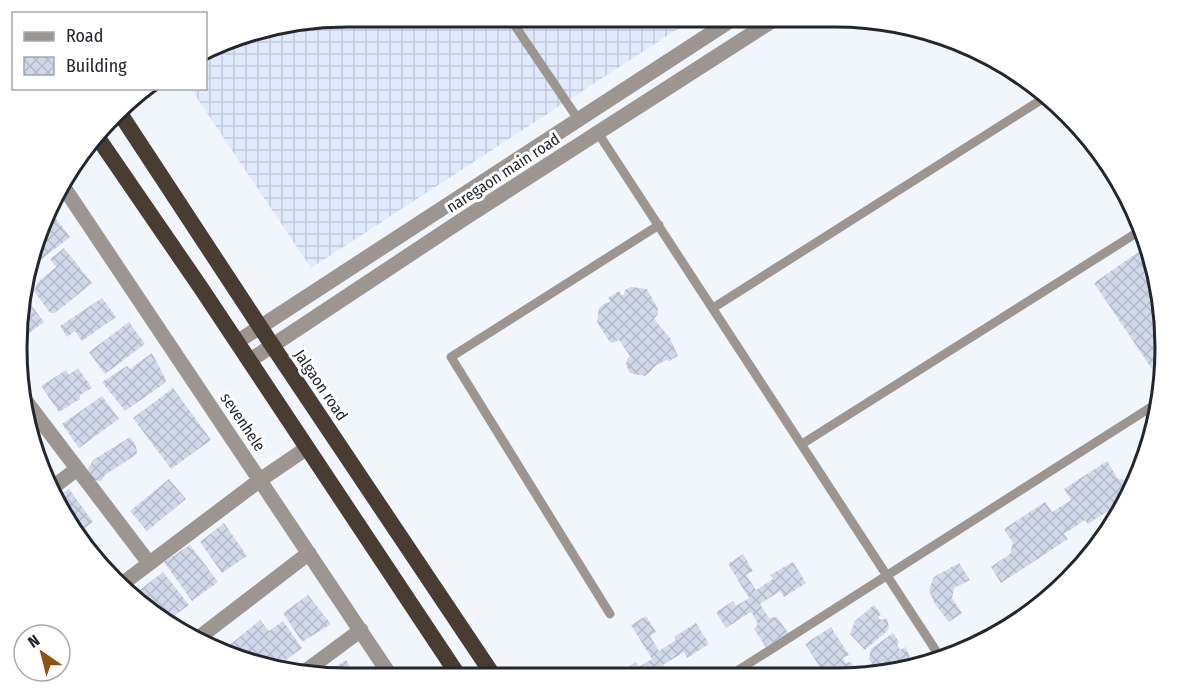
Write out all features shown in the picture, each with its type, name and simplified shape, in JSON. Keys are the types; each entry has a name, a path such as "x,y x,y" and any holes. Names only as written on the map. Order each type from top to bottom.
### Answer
{"highway":[{"name":"Jalgaon road","path":"123,119 488,668"},
{"path":"101,143 453,668"}],"street":[{"name":"naregaon main road","path":"237,342 721,27"},
{"name":"naregaon main road","path":"249,361 462,220 762,27"},
{"name":"sevenhele","path":"67,192 386,668"},
{"path":"33,411 148,563"},
{"path":"127,580 260,480 307,448"},
{"path":"58,484 77,469"},
{"path":"203,634 309,553"},
{"path":"313,666 361,630"}],"lane":[{"path":"515,27 578,119"},
{"path":"713,308 1039,101"},
{"path":"598,133 936,651"},
{"path":"610,614 451,357 659,225"},
{"path":"802,444 1134,234"},
{"path":"742,668 1149,408"}],"shaded area":[{"path":"681,27 311,268 192,90 207,90 207,60 265,38 327,28"}],"building":[{"path":"55,217 70,237 39,261"},
{"path":"64,248 92,283 55,313 50,313 34,291 38,282 56,267 50,259"},
{"path":"1140,251 1152,306 1155,348 1154,372 1094,283"},
{"path":"631,287 647,289 658,309 658,314 654,319 670,338 678,356 654,367 645,376 630,373 626,365 630,356 619,340 612,343 609,341 597,322 599,308 611,302 608,298 619,291 624,295 625,290"},
{"path":"102,298 116,317 82,341 75,331 67,337 60,326"},
{"path":"30,304 44,322 28,334 28,327"},
{"path":"129,322 145,344 105,374 89,352"},
{"path":"152,353 166,380 165,383 125,411 102,382 127,366 130,369"},
{"path":"78,368 92,388 80,395 80,399 59,412 41,386 66,370 69,375"},
{"path":"173,388 211,440 171,469 133,418"},
{"path":"102,396 119,419 79,448 62,424"},
{"path":"130,437 136,446 137,454 105,475 101,481 94,480 88,469 93,460"},
{"path":"1107,461 1118,479 1126,480 1112,509 1088,524 1085,520 1064,534 1068,539 1001,583 991,567 1010,554 1013,543 1004,529 1045,502 1052,512 1071,500 1064,489"},
{"path":"169,479 186,499 147,531 130,511"},
{"path":"69,489 93,522 83,529 62,493"},
{"path":"224,523 247,556 222,573 200,542"},
{"path":"190,545 218,582 192,601 164,562"},
{"path":"743,554 753,571 746,575 756,590 773,579 770,575 793,562 806,583 784,597 780,591 760,604 769,618 777,617 788,633 766,647 754,629 758,624 751,612 726,628 716,612 733,601 736,606 749,598 728,564"},
{"path":"959,563 970,580 954,588 952,598 962,613 949,622 935,604 929,590 934,577"},
{"path":"163,572 189,605 173,616 139,591"},
{"path":"308,595 331,624 302,642 283,613"},
{"path":"874,605 881,614 878,617 881,620 887,618 889,628 865,650 850,634 855,621"},
{"path":"646,616 656,632 650,636 659,651 676,640 674,637 696,623 709,644 687,658 684,652 663,665 665,668 627,668 636,662 639,667 652,659 631,625"},
{"path":"260,620 269,631 283,621 302,648 284,662 229,645"},
{"path":"831,627 849,655 843,658 845,663 851,662 854,667 821,668 805,644"},
{"path":"893,633 899,642 897,645 900,650 905,647 910,656 908,659 873,665 869,659 871,649"},
{"path":"346,660 351,668 348,668 335,667"}]}
